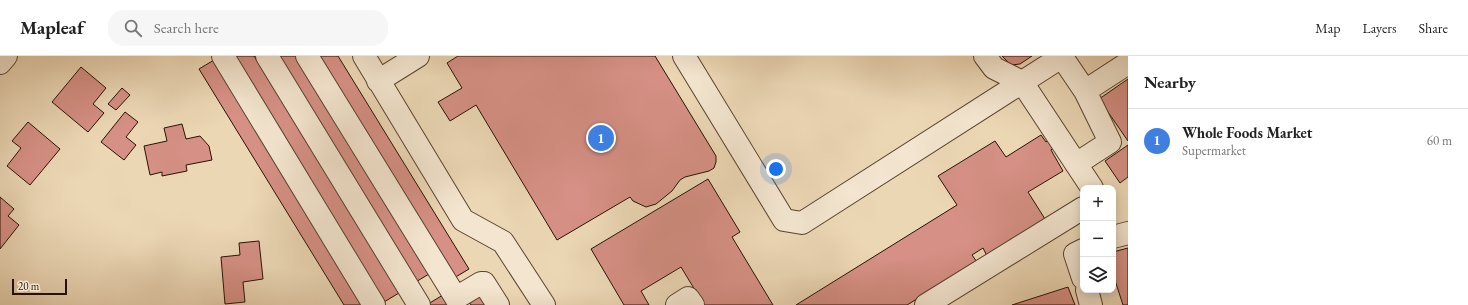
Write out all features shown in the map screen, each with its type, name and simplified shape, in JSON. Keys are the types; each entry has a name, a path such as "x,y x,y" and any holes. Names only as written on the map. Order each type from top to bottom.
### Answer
{"street":[{"path":"0,63 6,56"},
{"path":"223,56 374,305"},
{"path":"267,56 413,303 444,279"},
{"path":"307,56 458,301 484,283 498,305"},
{"path":"364,56 463,220 503,242 544,305"},
{"path":"378,81 418,56"},
{"path":"684,56 784,220 802,223 1062,56 1085,91 1110,142 1076,164"},
{"path":"985,56 994,68 1022,82 1090,185"},
{"path":"1085,91 1128,64"},
{"path":"926,305 1080,210"},
{"path":"1116,236 1128,233"},
{"path":"1080,252 1075,254 1080,269"},
{"path":"1088,293 1091,305"},
{"path":"677,305 688,298 693,305"}],"building":[{"path":"233,56 254,56 399,293 384,302"},
{"path":"276,56 296,56 429,274 414,283"},
{"path":"318,56 338,56 469,269 454,278"},
{"path":"458,56 655,56 716,156 714,168 680,180 672,191 656,204 646,207 633,201 630,197 557,240 476,105 450,121 438,102 462,88 447,63"},
{"path":"1002,56 1032,56 1020,64 1011,65"},
{"path":"214,60 364,305 344,305 199,69"},
{"path":"81,67 106,88 93,104 104,113 88,132 52,102"},
{"path":"1128,79 1128,141 1099,99"},
{"path":"122,88 130,95 116,110 108,104"},
{"path":"125,112 138,122 126,137 136,145 124,160 101,142"},
{"path":"28,122 60,149 30,185 7,166 21,148 12,141"},
{"path":"182,124 186,139 200,136 209,146 212,160 186,165 187,171 162,176 162,172 150,175 144,146 167,141 164,128"},
{"path":"1041,135 1046,142 1049,140 1054,147 1051,150 1063,171 1028,192 1045,219 987,256 983,248 972,255 977,262 907,305 796,305 957,205 938,176 995,141 1006,157"},
{"path":"1128,145 1128,177 1120,183 1105,161"},
{"path":"708,179 740,232 732,237 773,305 704,305 681,267 641,291 649,305 624,305 591,249"},
{"path":"0,197 14,209 8,216 19,225 0,249"},
{"path":"259,241 263,279 243,282 245,302 225,304 221,257 240,255 239,243"},
{"path":"1128,248 1128,305 1123,305 1116,283 1116,251"},
{"path":"1068,287 1075,305 1012,305"},
{"path":"482,290 491,305 471,305 467,299"},
{"path":"443,295 449,305 428,305 428,304"}],"place":[{"name":"Whole Foods Market","path":"601,138"}]}
